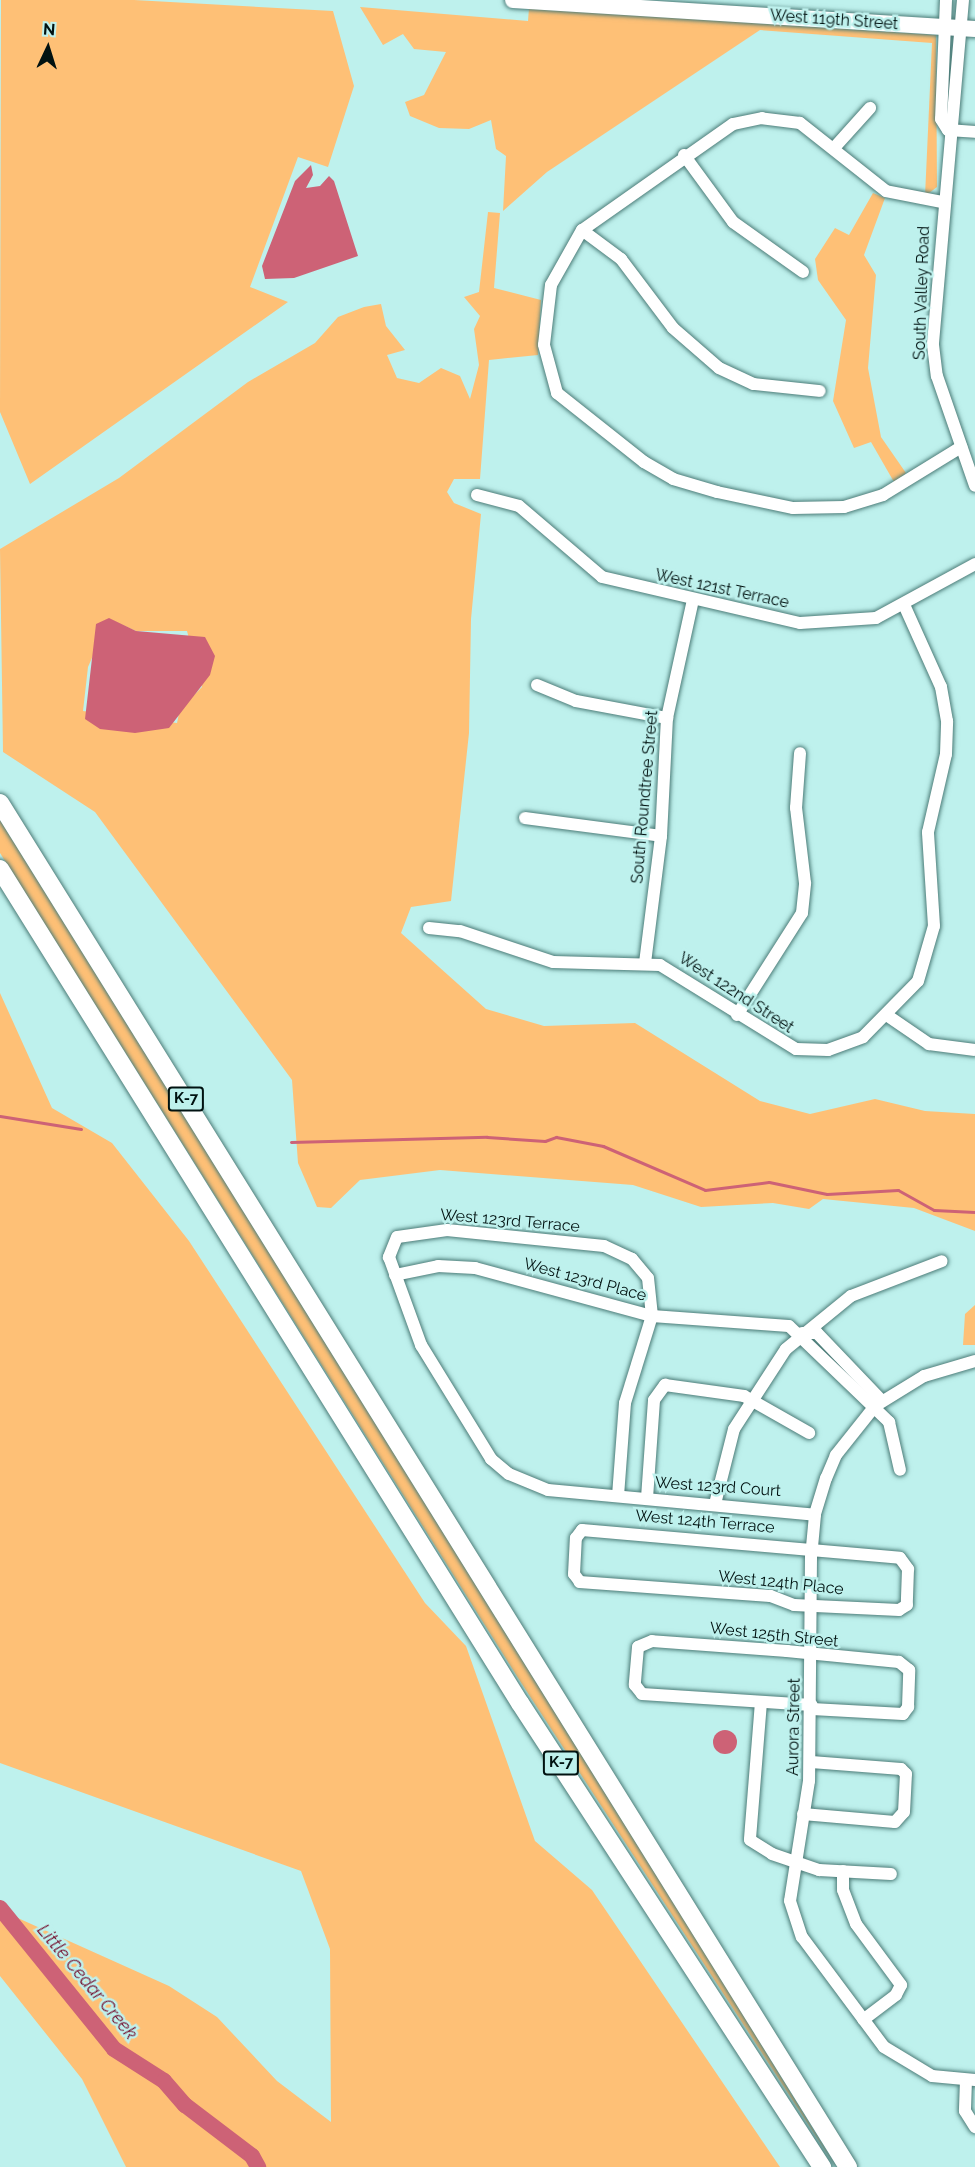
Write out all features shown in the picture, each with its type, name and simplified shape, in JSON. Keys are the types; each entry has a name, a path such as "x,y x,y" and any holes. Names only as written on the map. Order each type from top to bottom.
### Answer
{"highway":[{"name":"K-7","path":"0,803 848,2167"},
{"name":"K-7","path":"0,869 520,1703 822,2167"}],"main road":[{"name":"West 119th Street","path":"513,0 960,28"}],"street":[{"path":"946,0 960,28"},
{"path":"960,28 963,0"},
{"name":"South Valley Road","path":"960,28 955,120 948,130 942,202 935,362 975,486"},
{"path":"834,148 870,108"},
{"path":"942,202 886,191 800,123 762,118 733,124 641,183 582,230 551,285 543,317 546,365 557,393 673,479 793,508 834,508 874,498 961,447"},
{"path":"948,130 975,132"},
{"path":"684,155 733,222 804,272"},
{"path":"582,230 621,259 673,328 719,368 754,384 820,391"},
{"name":"West 121st Terrace","path":"477,495 519,506 602,577 693,600 817,624 876,618 905,607 975,564"},
{"name":"South Roundtree Street","path":"645,963 661,836 667,718 693,600"},
{"path":"905,607 943,694 947,744 928,832 932,944 918,981 888,1016 929,1044 975,1050"},
{"path":"537,685 576,701 667,718"},
{"path":"737,1015 802,913 796,808 800,753"},
{"path":"525,818 661,836"},
{"name":"West 122nd Street","path":"429,928 460,931 553,962 645,963 677,973 788,1047 819,1051 855,1042 888,1016"},
{"name":"West 123rd Terrace","path":"396,1275 389,1257 392,1242 413,1231 604,1246 626,1255 648,1278 652,1316"},
{"path":"715,1504 725,1452 750,1399 802,1333 852,1296 942,1261"},
{"name":"West 123rd Place","path":"396,1275 438,1266 475,1268 652,1316 777,1323 802,1333 817,1333 879,1403"},
{"name":"West 123rd Court","path":"396,1275 421,1345 491,1459 528,1486 815,1515"},
{"path":"618,1496 625,1403 652,1316"},
{"name":"West 123rd Place","path":"802,1333 853,1391"},
{"name":"Aurora Street","path":"970,2080 932,2076 896,2059 863,2020 794,1921 790,1901 794,1860 811,1762 812,1550 815,1515 836,1455 863,1419 879,1403 924,1376 975,1361"},
{"path":"647,1498 654,1400 660,1387 721,1390 750,1399 809,1433"},
{"path":"853,1391 879,1403 895,1436 900,1470"},
{"path":"853,1391 862,1404 863,1419"},
{"name":"West 124th Terrace","path":"575,1579 576,1538 582,1530 770,1542 812,1550 900,1558 908,1565"},
{"name":"West 124th Place","path":"575,1579 770,1596 812,1605 902,1610 908,1565"},
{"name":"West 125th Street","path":"761,1702 639,1692 638,1650 645,1641 903,1663 910,1672 905,1712 812,1707"},
{"path":"812,1707 761,1702 748,1833 772,1854 843,1871 891,1874"},
{"path":"803,1814 899,1820 906,1774 895,1768 811,1762"},
{"path":"843,1871 856,1924 901,1985 896,1995 863,2020"},
{"path":"970,2080 965,2111 975,2127"}],"shaded area":[{"path":"1,0 134,0 333,11 354,86 328,167 298,157 250,287 288,302 30,484 0,412"},
{"path":"360,7 528,21 529,8 936,35 937,187 925,196 932,43 760,30 547,172 503,211 506,156 496,149 491,120 469,129 439,128 410,116 405,102 424,95 446,52 414,49 403,34 383,45"},
{"path":"311,165 313,175 306,188 320,186 329,176 334,181 358,256 294,278 265,279 262,266 295,181"},
{"path":"873,193 885,198 864,255 876,275 868,368 881,437 906,473 894,482 871,442 854,448 833,401 846,320 818,280 815,259 835,228 849,235"},
{"path":"488,212 500,213 494,288 541,300 538,355 489,360 480,479 454,479 447,492 454,503 481,514 471,619 469,733 451,901 411,907 401,933 486,1009 544,1026 635,1023 760,1101 810,1114 875,1099 925,1111 975,1114 975,1231 914,1208 823,1199 809,1209 773,1203 701,1207 633,1185 440,1170 360,1180 331,1208 317,1207 298,1163 292,1080 95,812 3,752 0,549 119,478 248,382 315,343 338,317 364,307 381,304 386,326 405,350 387,355 397,378 419,383 441,368 460,376 470,399 479,365 474,329 480,316 464,297 479,292","holes":["109,619 136,631 187,631 202,687 180,709 177,723 83,711 88,667"]},
{"path":"109,618 136,631 205,637 215,656 210,675 169,728 135,733 100,729 85,719 96,624"},
{"path":"0,820 836,2167 518,1678 0,853"},
{"path":"0,993 52,1108 112,1143 189,1241 425,1603 466,1646 535,1841 592,1890 780,2167 126,2167 82,2079 0,1976 0,1910 169,1986 217,2017 277,2081 331,2122 330,1949 301,1871 0,1763"},
{"path":"975,1305 975,1345 963,1345 965,1314"},
{"path":"725,1730 733,1734 737,1742 733,1750 725,1754 717,1750 713,1742 717,1734"}],"waterway":[{"path":"0,1116 81,1129"},
{"path":"291,1142 487,1137 545,1141 556,1137 603,1146 705,1190 769,1182 827,1194 898,1190 934,1210 975,1212"},
{"name":"Little Cedar Creek","path":"0,1908 114,2049 164,2081 185,2105 252,2156 258,2167"}]}
